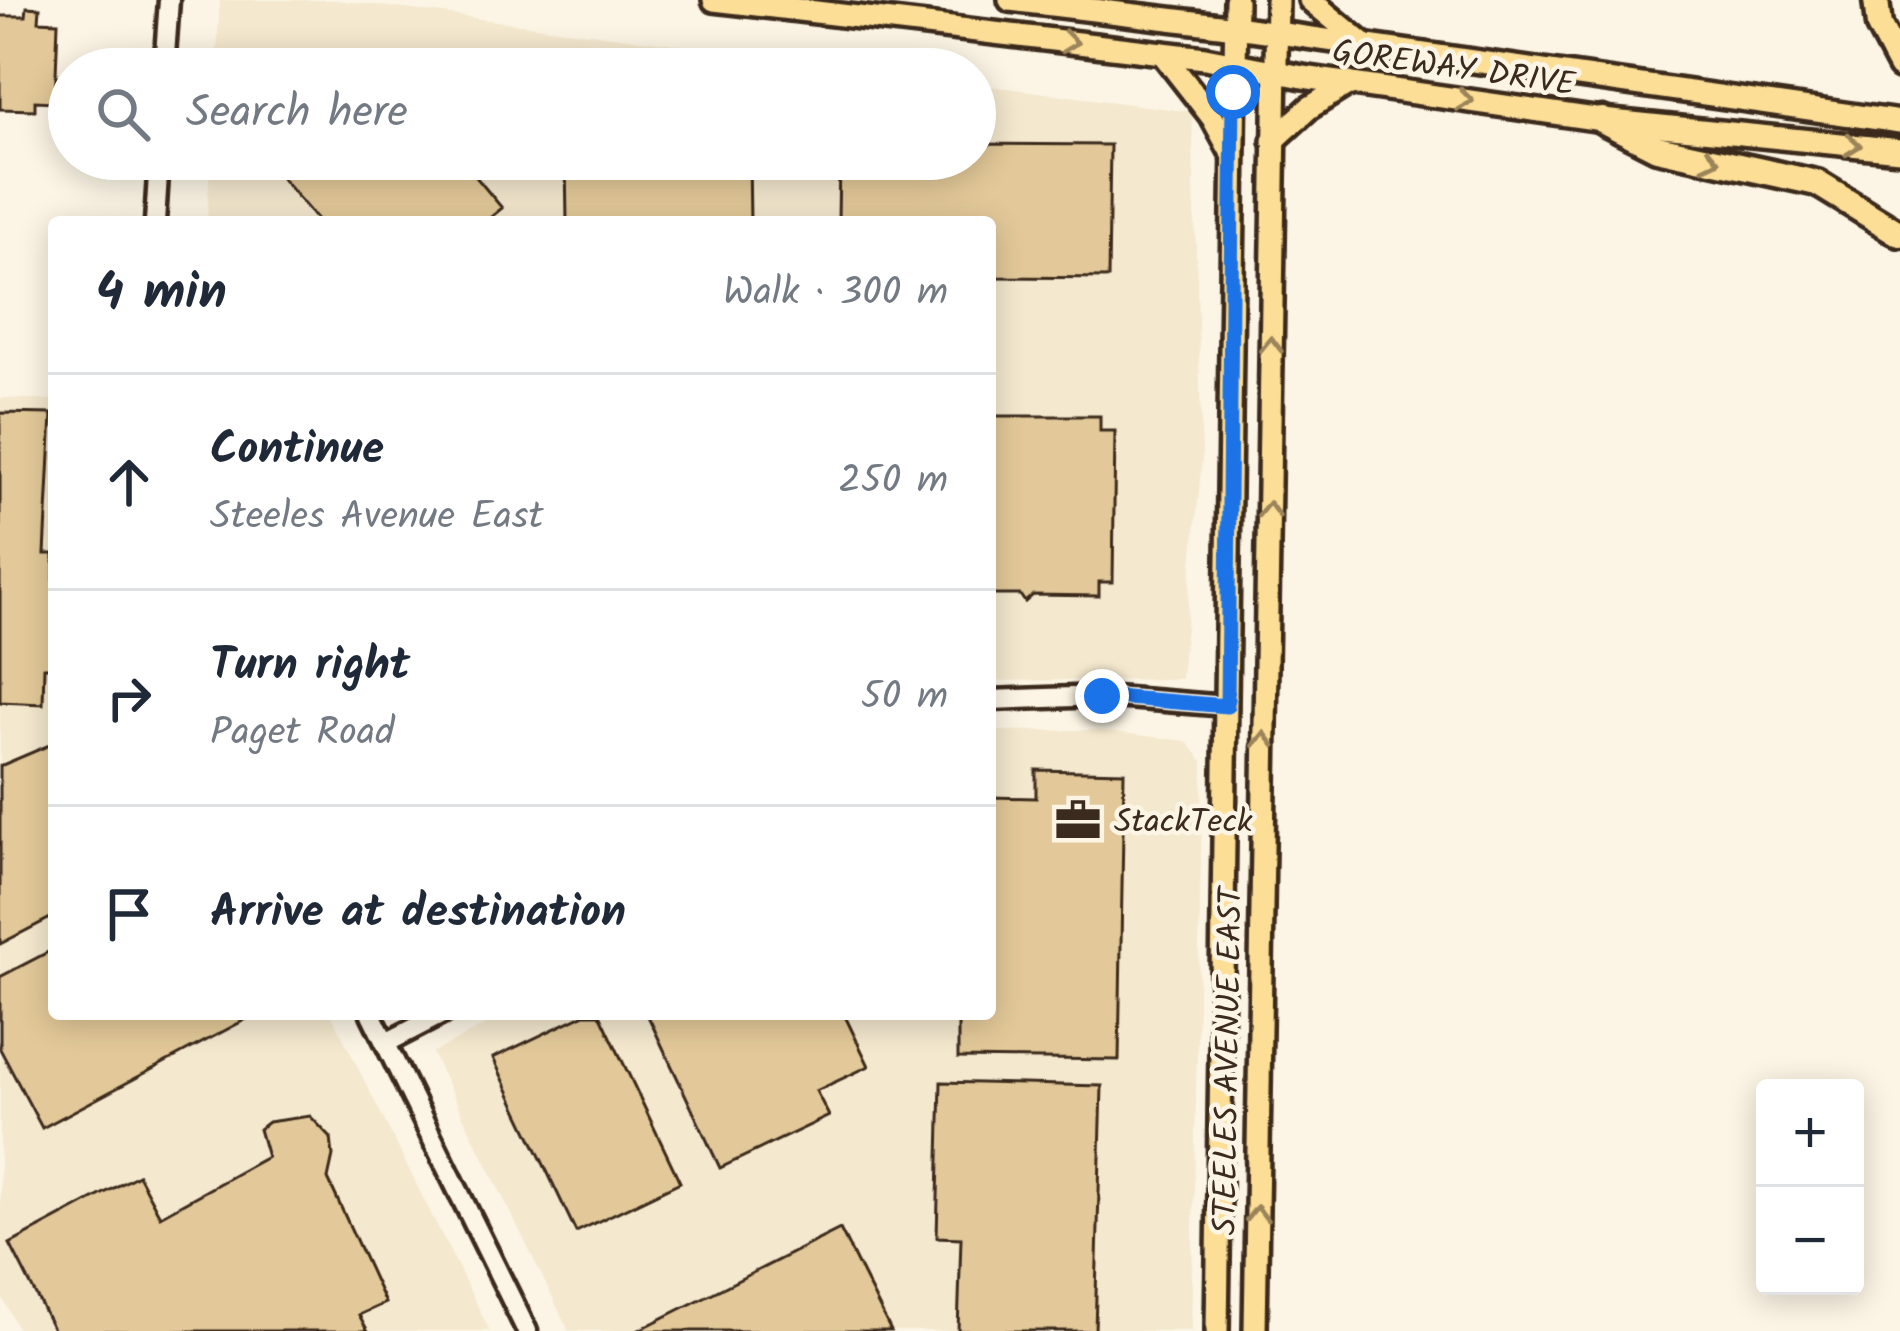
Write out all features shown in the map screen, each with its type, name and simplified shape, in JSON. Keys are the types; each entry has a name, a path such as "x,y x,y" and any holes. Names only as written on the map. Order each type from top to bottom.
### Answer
{"highway":[{"path":"1876,0 1879,26 1900,65"},
{"path":"1602,120 1657,148 1816,183 1900,234"}],"main road":[{"name":"GOREWAY DRIVE","path":"714,0 1162,53 1602,120 1900,150"},
{"name":"GOREWAY DRIVE","path":"1010,0 1148,15 1900,122"},
{"path":"1148,15 1188,0"},
{"name":"STEELES AVENUE EAST","path":"1217,1331 1235,0"},
{"name":"STEELES AVENUE EAST","path":"1255,1331 1277,0"},
{"path":"1310,0 1367,47"},
{"path":"1162,53 1212,116 1233,156"},
{"path":"1273,141 1309,108 1349,83"}],"street":[{"path":"166,48 169,0"},
{"path":"155,216 158,180"},
{"path":"996,700 1102,696 1227,706"},
{"path":"373,1020 527,1331"},
{"path":"386,1043 430,1020"}],"shaded area":[{"path":"220,0 336,0 702,48 217,48"},
{"path":"996,87 1192,112 1202,459 1181,679 996,681 996,216 207,216 209,180 996,180"},
{"path":"0,398 48,400 48,1020 334,1020 490,1331 19,1331 0,1293"},
{"path":"1098,730 1186,741 1203,761 1191,1331 569,1331 432,1053 495,1020 996,1020 996,731"}],"building":[{"path":"27,7 40,8 39,21 58,22 57,48 48,48 48,102 35,101 35,110 0,109 0,16 26,16"},
{"path":"996,144 1110,145 1108,278 996,277 996,216 838,216 839,180 996,180"},
{"path":"283,180 479,180 502,208 492,216 314,216"},
{"path":"566,180 749,180 750,216 567,216"},
{"path":"0,413 48,414 48,667 44,667 43,704 0,702"},
{"path":"996,416 1100,416 1100,431 1115,431 1113,582 1099,582 1099,596 1033,595 1025,602 1020,595 996,595"},
{"path":"48,746 48,919 0,944 0,766"},
{"path":"1036,770 1124,772 1119,1060 958,1058 958,1020 996,1020 996,797 1036,798"},
{"path":"48,952 48,1020 245,1020 42,1128 0,1049 0,977"},
{"path":"572,1020 603,1020 680,1182 576,1232 493,1058"},
{"path":"650,1020 847,1020 869,1066 816,1091 829,1116 720,1168"},
{"path":"941,1082 1102,1086 1095,1331 958,1331 961,1238 937,1237"},
{"path":"310,1116 331,1138 328,1179 385,1303 359,1315 368,1331 54,1331 10,1244 138,1175 160,1216 267,1157 259,1129 268,1122"},
{"path":"840,1229 891,1331 637,1331"}],"place":[{"name":"StackTeck","path":"1078,820"}],"route":[{"path":"1102,696 1227,706 1233,92"}]}
